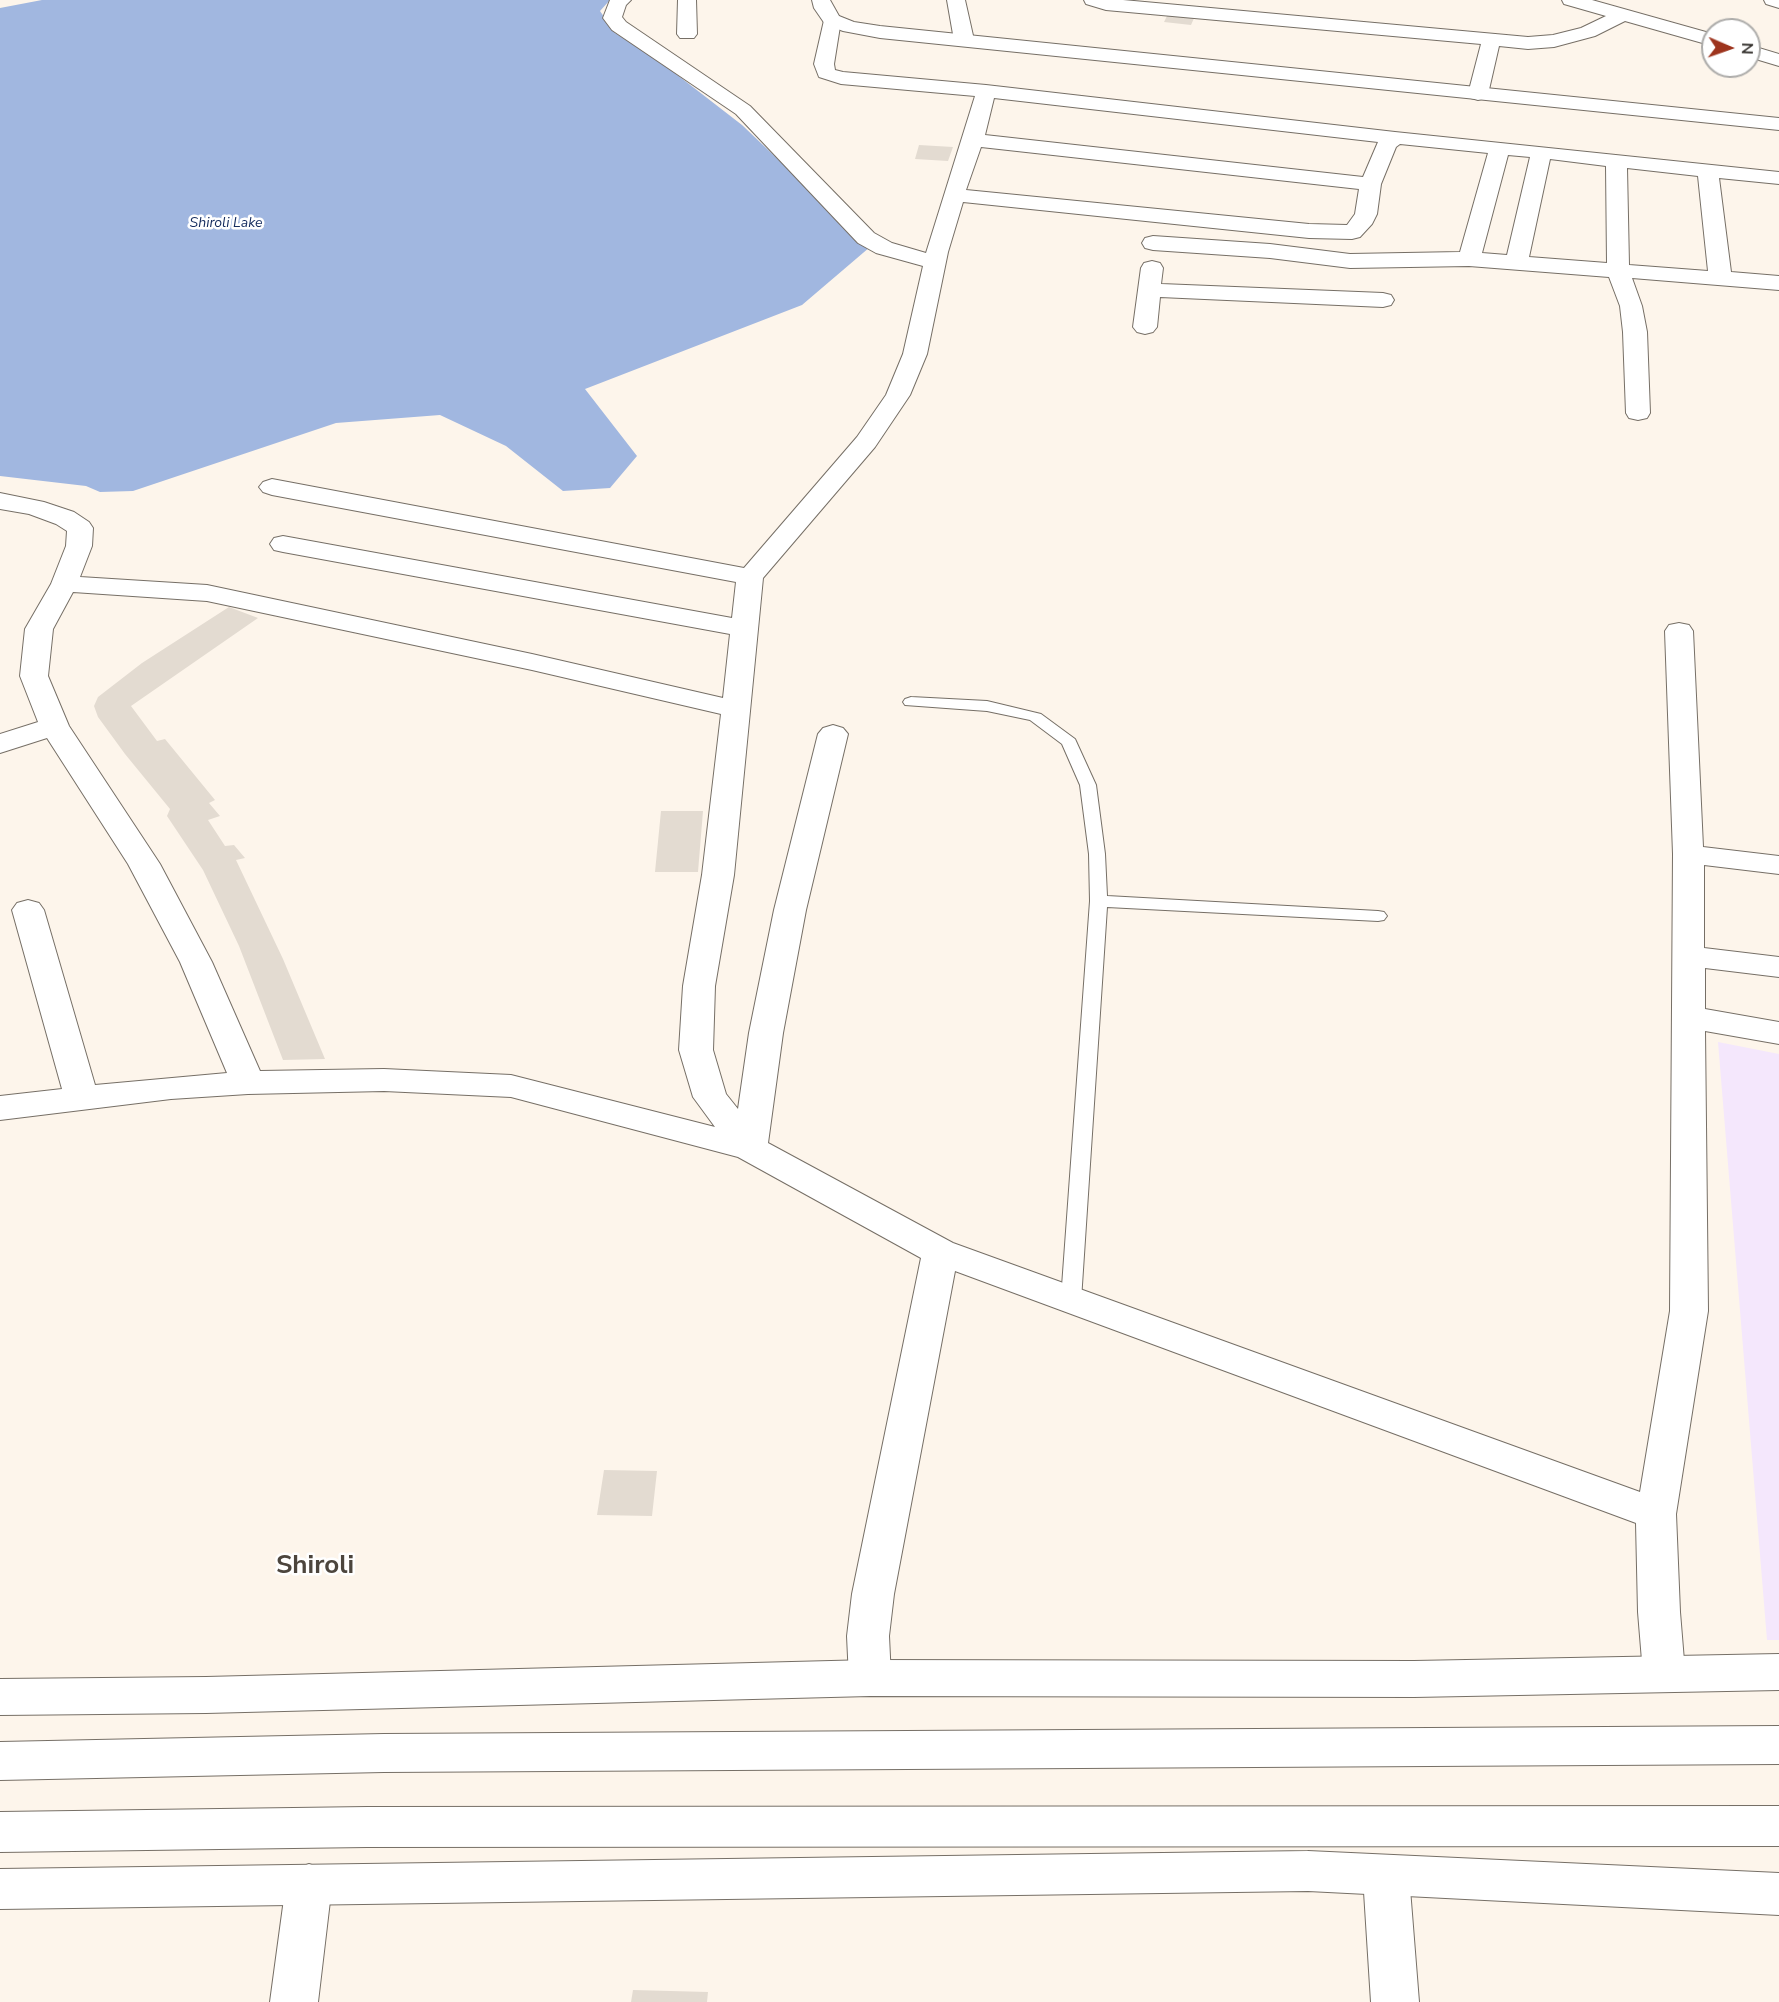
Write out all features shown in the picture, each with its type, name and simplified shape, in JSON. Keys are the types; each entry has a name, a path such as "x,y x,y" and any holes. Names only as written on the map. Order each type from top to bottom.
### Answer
{"main road":[{"path":"622,0 618,2 612,18 619,26 743,110 866,238 884,248 935,263"},
{"path":"687,0 687,34"},
{"path":"821,0 823,8 832,20 850,27 880,32 1779,124"},
{"path":"956,0 964,40"},
{"path":"1093,0 1106,4 1491,41 1554,41 1588,32 1625,14"},
{"path":"1571,0 1701,36"},
{"path":"1773,0 1779,2"},
{"path":"832,20 824,64 826,73 841,78 986,91 1395,138 1434,139 1540,153 1779,178"},
{"path":"1478,94 1491,41"},
{"path":"1761,55 1779,60"},
{"path":"750,1148 710,1097 696,1050 699,986 718,875 750,577 866,442 898,395 915,354 935,263 986,91"},
{"path":"954,195 1272,228 1332,233 1352,232 1361,224 1366,214 1370,184 1387,144 1395,138"},
{"path":"973,140 1370,184"},
{"path":"1468,259 1500,148"},
{"path":"1517,262 1540,153"},
{"path":"1616,160 1618,272 1631,306 1635,332 1638,412"},
{"path":"1708,170 1720,278"},
{"path":"1146,327 1153,215"},
{"path":"1262,319 1272,228"},
{"path":"1153,243 1269,251 1350,261 1468,259 1779,283"},
{"path":"1150,290 1383,300"},
{"path":"272,487 750,577"},
{"path":"0,501 45,511 65,518 80,528 79,546 64,584 39,629 34,676 54,726 144,864 196,962 248,1083"},
{"path":"283,544 744,628"},
{"path":"64,584 141,587 207,593 521,659 735,709"},
{"path":"1664,1673 1659,1612 1656,1514 1689,1311 1688,854 1679,631"},
{"path":"0,744 54,726"},
{"path":"750,1148 766,1033 790,910 833,734"},
{"path":"1688,854 1779,865"},
{"path":"28,910 82,1098"},
{"path":"1688,956 1779,967"},
{"path":"1688,1017 1779,1033"},
{"path":"0,1108 248,1083 384,1080 511,1086 750,1148 940,1252 1656,1514"},
{"path":"870,1678 868,1636 873,1594 940,1252"},
{"path":"0,1697 206,1695 870,1678 1414,1679 1779,1672"},
{"path":"0,1761 384,1753 1779,1745"},
{"path":"0,1832 367,1827 1779,1826"},
{"path":"0,1889 1308,1871 1779,1894"},
{"path":"1386,1876 1395,2002"},
{"path":"294,2002 309,1884"}],"lane":[{"path":"911,702 987,706 1035,717 1069,742 1088,785 1097,854 1099,901 1071,1300"},
{"path":"1099,901 1378,916"}],"shaded area":[{"path":"1718,1042 1779,1054 1779,1640 1767,1640"}],"water":[{"name":"Shiroli Lake","path":"42,0 610,0 600,11 615,33 658,60 742,125 870,247 802,305 585,389 637,456 610,488 563,491 506,446 440,415 336,423 133,491 100,492 86,486 0,476 0,8"}],"building":[{"path":"1168,14 1195,16 1191,25 1164,22"},
{"path":"919,145 953,147 948,161 915,159"},
{"path":"229,607 258,618 131,706 157,741 165,739 215,800 209,803 220,816 208,820 225,846 234,845 245,858 236,860 283,959 325,1059 283,1060 239,946 203,870 167,816 170,809 125,754 98,717 94,706 98,697 142,663"},
{"path":"661,811 703,811 698,872 655,872"},
{"path":"604,1470 657,1471 652,1516 597,1515"},
{"path":"633,1990 708,1992 707,2002 631,2002"}],"district":[{"name":"Shiroli","path":"315,1567"}]}
